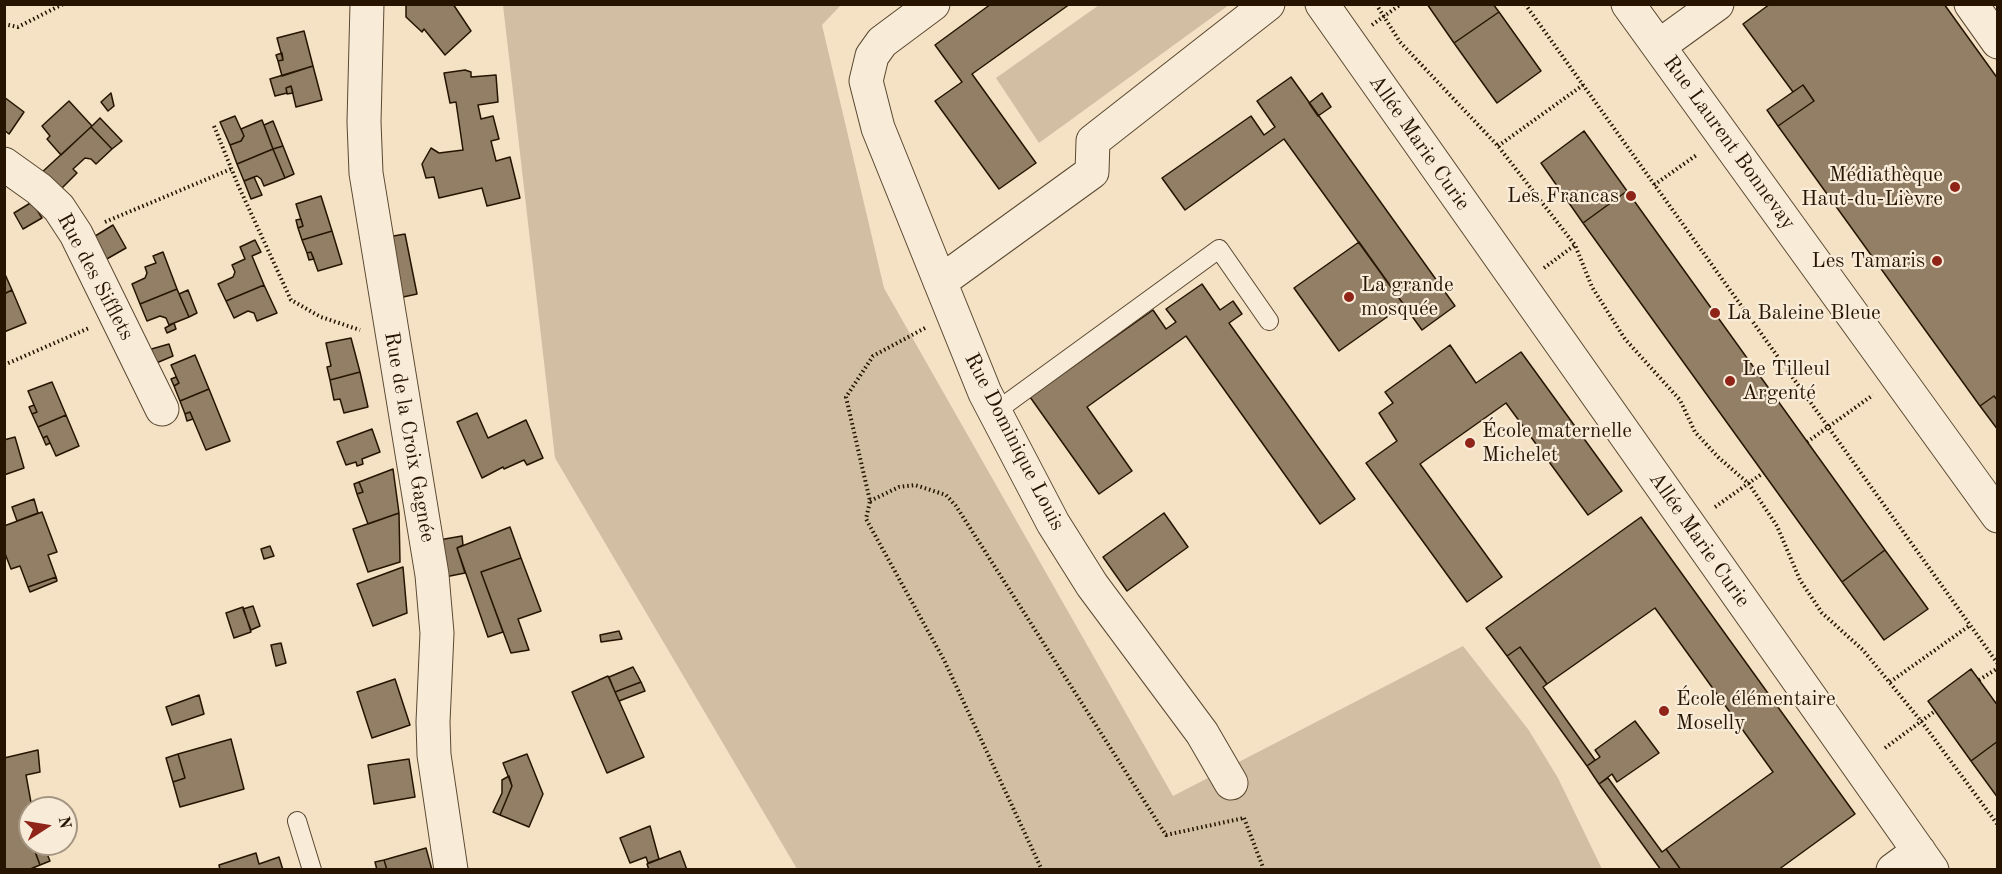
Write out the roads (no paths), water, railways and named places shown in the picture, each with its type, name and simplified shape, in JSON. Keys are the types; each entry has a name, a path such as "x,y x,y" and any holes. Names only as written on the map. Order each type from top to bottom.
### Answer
{"street":[{"name":"Rue de la Croix Gagnée","path":"367,4 364,122 366,173 432,575 437,633 433,722 434,755 451,870"},
{"name":"Rue Dominique Louis","path":"933,4 882,42 872,56 866,81 878,128 995,412 1053,523 1086,576 1202,733 1232,783"},
{"path":"940,282 1092,172 1093,141 1268,4"},
{"name":"Allée Marie Curie","path":"1322,4 1859,766 1914,863"},
{"name":"Rue Laurent Bonnevay","path":"1628,4 1998,516"},
{"path":"1659,46 1717,4"},
{"path":"1971,4 1998,42"},
{"name":"Rue des Sifflets","path":"4,165 39,189 59,208 76,234 118,315 162,409"}],"lane":[{"path":"995,412 1219,249 1269,321"},
{"path":"297,821 312,870"}],"place":[{"name":"Médiathèque Haut-du-Lièvre","path":"1955,187"},
{"name":"Les Francas","path":"1631,196"},
{"name":"Les Tamaris","path":"1937,261"},
{"name":"La grande mosquée","path":"1349,297"},
{"name":"La Baleine Bleue","path":"1715,313"},
{"name":"Le Tilleul Argenté","path":"1730,381"},
{"name":"École maternelle Michelet","path":"1470,443"},
{"name":"École élémentaire Moselly","path":"1664,711"}]}
